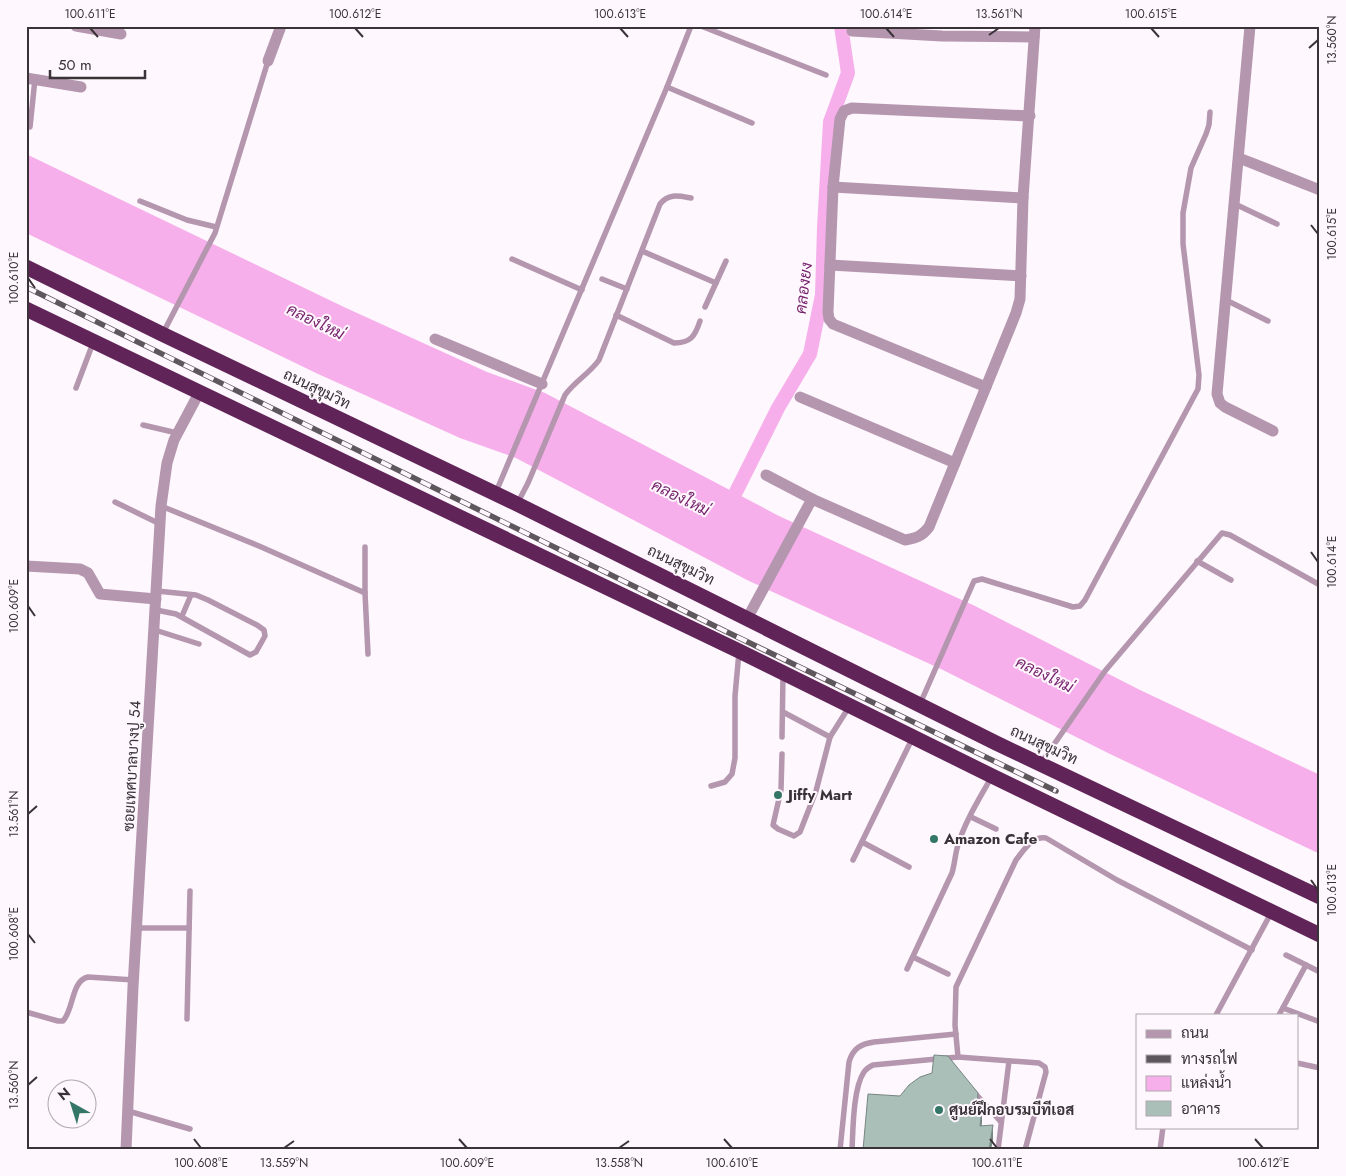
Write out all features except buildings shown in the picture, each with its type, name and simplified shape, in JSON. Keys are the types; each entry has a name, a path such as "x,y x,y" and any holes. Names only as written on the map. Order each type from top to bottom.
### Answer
{"highway":[{"name":"ถนนสุขุมวิท","path":"26,267 517,504 920,704 1320,897"},
{"path":"26,309 740,651 1320,935"}],"street":[{"path":"76,26 122,34"},
{"path":"268,61 281,26"},
{"path":"1250,26 1218,394 1220,402 1231,410 1273,431"},
{"path":"766,475 812,499 906,540 916,539 922,535 929,527 1020,299 1023,198 1030,116 1034,32 942,36 852,31"},
{"path":"30,79 81,87"},
{"path":"986,387 833,324 829,319 833,187 840,119 844,111 852,108 1030,116"},
{"path":"1239,158 1320,190"},
{"path":"833,187 1023,198"},
{"path":"830,265 1021,276"},
{"path":"435,338 541,386"},
{"name":"ซอยเทศบาลบางปู 54","path":"126,1150 161,506 168,463 177,433 200,391"},
{"path":"800,397 955,463"},
{"path":"748,618 812,499"},
{"path":"26,566 80,569 88,573 98,591 103,595 156,600"}],"lane":[{"path":"701,26 826,75"},
{"path":"496,494 667,87 689,27"},
{"path":"162,334 216,230 268,61"},
{"path":"30,79 30,127"},
{"path":"667,87 752,123"},
{"path":"920,704 974,581 982,579 1073,607 1080,606 1085,600 1111,548 1198,389 1200,375 1184,244 1183,213 1191,168 1206,134 1210,112"},
{"path":"517,504 528,484 565,395 599,360 660,204 665,198 672,196 691,198"},
{"path":"140,201 216,230"},
{"path":"1235,204 1277,224"},
{"path":"642,251 716,283"},
{"path":"512,259 582,290"},
{"path":"706,307 726,261"},
{"path":"602,279 627,289"},
{"path":"1226,300 1268,322"},
{"path":"616,315 674,343 684,343 690,339 696,332 700,321"},
{"path":"76,388 94,341"},
{"path":"143,425 177,433"},
{"path":"115,502 160,524"},
{"path":"161,506 259,546 365,593"},
{"path":"1041,763 1105,670 1219,535 1225,533 1320,585"},
{"path":"365,548 368,654"},
{"path":"1197,561 1230,580"},
{"path":"192,595 208,600 264,630 265,636 256,652 250,655 172,612 156,600 192,595"},
{"path":"182,616 192,595"},
{"path":"155,630 199,644"},
{"path":"710,786 725,782 732,774 735,758 735,696 740,651"},
{"path":"782,737 783,672"},
{"path":"782,754 781,790 773,825 794,836 800,832 816,791 830,737 850,706"},
{"path":"782,712 830,737"},
{"path":"853,860 913,737"},
{"path":"907,969 952,872 958,847 971,817 992,776"},
{"path":"971,817 996,829"},
{"path":"958,1057 955,1005 956,987 1016,860 1028,845 1040,838 1046,838 1117,880 1252,950"},
{"path":"862,842 909,867"},
{"path":"187,1020 190,891"},
{"path":"1217,1014 1272,911"},
{"path":"137,928 189,928"},
{"path":"1286,955 1320,972"},
{"path":"913,957 948,974"},
{"path":"1280,1014 1306,965"},
{"path":"26,1012 63,1021 67,1017 78,983 83,978 134,980"},
{"path":"1283,1008 1320,1022"},
{"path":"840,1150 849,1062 855,1050 864,1044 874,1042 956,1034"},
{"path":"852,1150 859,1081 864,1070 873,1065 950,1060 958,1057 1039,1063 1045,1067 1046,1072 1025,1150"},
{"path":"998,1150 1008,1061"},
{"path":"1298,1063 1320,1068"},
{"path":"972,1091 1001,1122"},
{"path":"128,1111 190,1129"},
{"path":"1160,1150 1163,1128"}],"water":[{"name":"คลองใหม่","path":"26,154 346,308 487,372 545,393 779,516 975,606 1140,690 1320,775 1320,854 1108,753 943,670 747,580 516,458 460,438 316,373 26,233"}],"waterway":[{"name":"คลองยง","path":"727,510 778,408 810,354 822,295 830,122 848,73 841,26"}],"railway":[{"path":"26,287 725,631 1056,791"}],"place":[{"name":"Jiffy Mart","path":"778,795"},
{"name":"Amazon Cafe","path":"934,839"},
{"name":"ศูนย์ฝึกอบรมบีทีเอส","path":"939,1110"}]}
